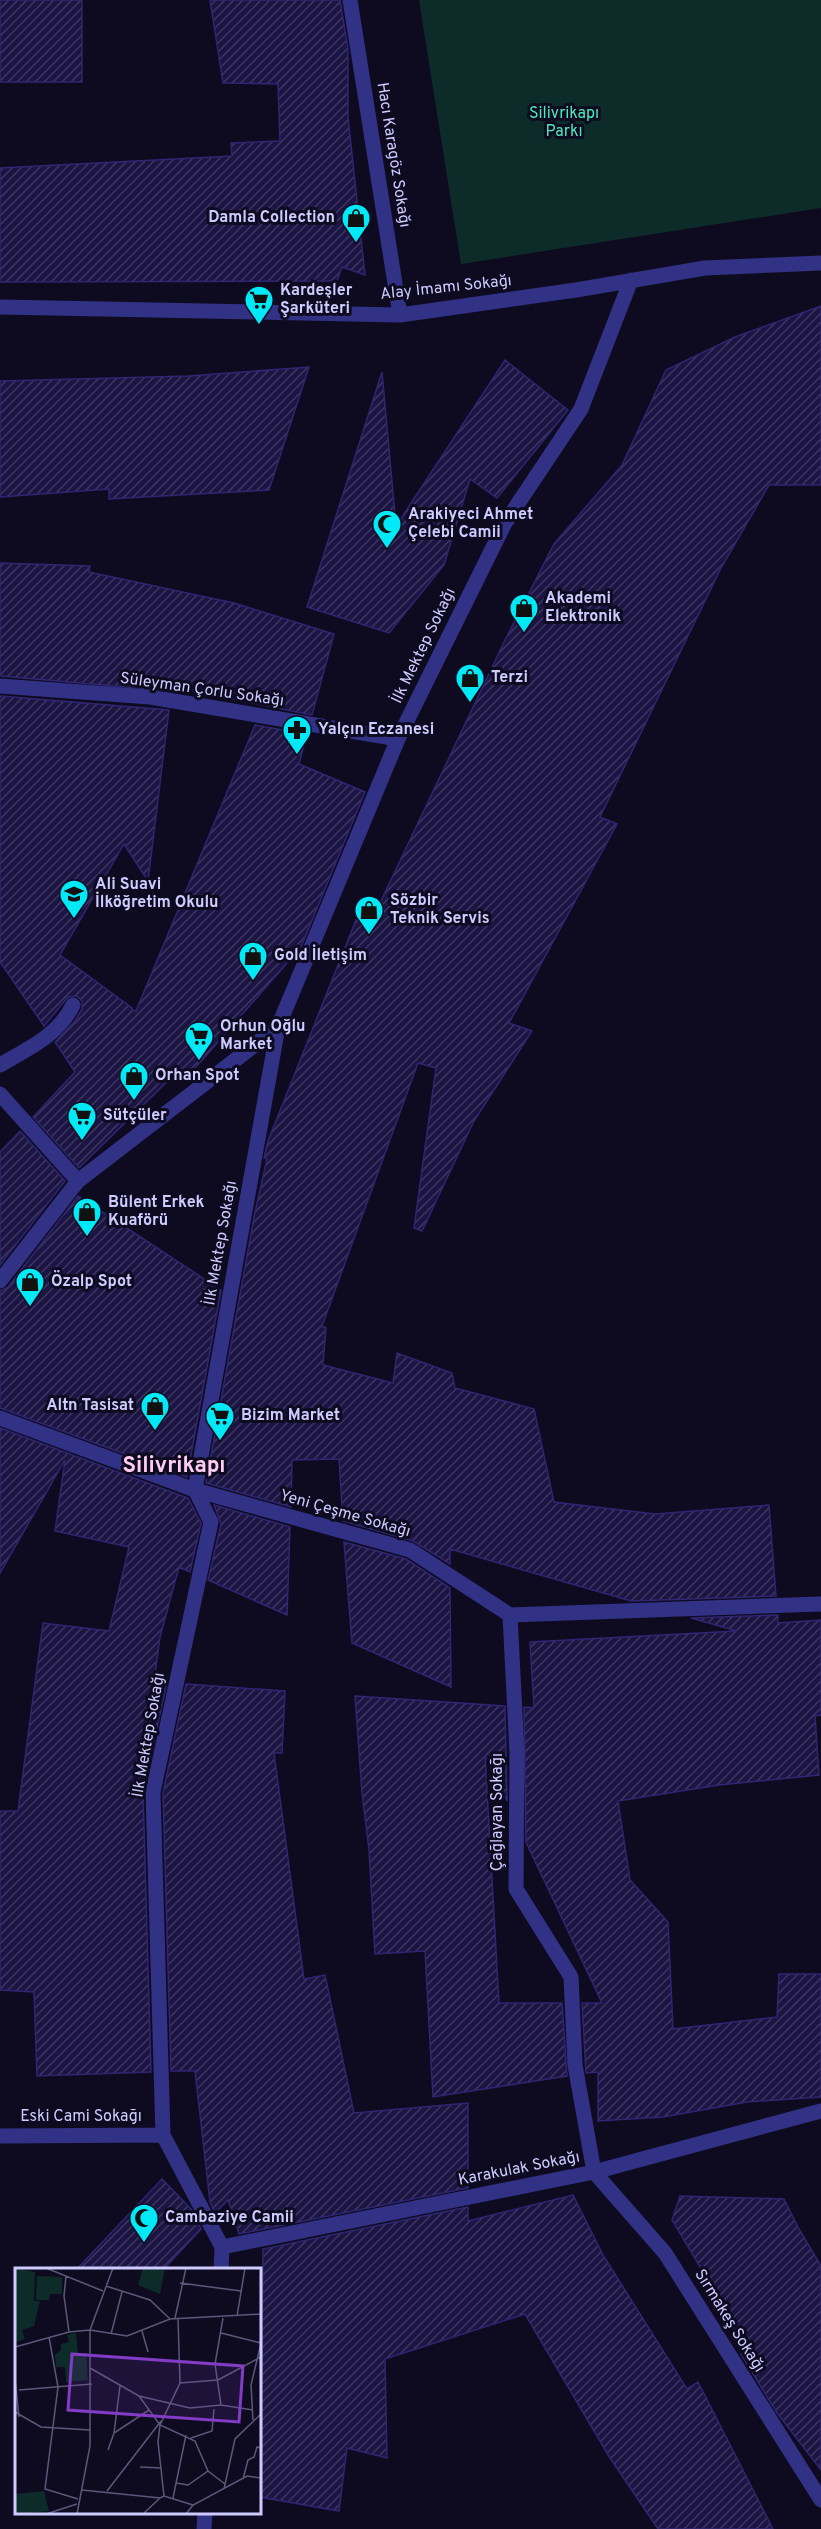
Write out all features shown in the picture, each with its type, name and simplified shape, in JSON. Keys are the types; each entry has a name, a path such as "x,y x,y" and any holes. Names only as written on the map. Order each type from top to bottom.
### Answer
{"street":[{"name":"Hacı Karagöz Sokağı","path":"350,0 400,315"},
{"name":"Alay İmamı Sokağı","path":"0,307 400,315 705,268 821,263"},
{"name":"İlk Mektep Sokağı","path":"222,2247 163,2135 153,1792 210,1522 195,1490 278,1027 398,739 505,523 581,409 632,280"},
{"name":"Süleyman Çorlu Sokağı","path":"0,686 150,697 398,739"},
{"path":"0,1065 37,1046 69,1014 73,1005"},
{"path":"0,1281 78,1181 278,1027"},
{"path":"0,1094 78,1181"},
{"name":"Yeni Çeşme Sokağı","path":"0,1418 195,1490 410,1550 510,1615"},
{"path":"510,1615 821,1604"},
{"name":"Çağlayan Sokağı","path":"510,1615 517,1754 516,1889 571,1977 575,2065 594,2172"},
{"name":"Karakulak Sokağı","path":"222,2247 594,2172 821,2111"},
{"name":"Eski Cami Sokağı","path":"0,2136 163,2135"},
{"name":"Sırmakeş Sokağı","path":"594,2172 665,2253 821,2500"},
{"path":"221,2268 222,2247"},
{"path":"204,2529 205,2514"}],"green space":[{"name":"Silivrikapı Parkı","path":"419,0 821,0 821,208 461,264"}],"building":[{"path":"0,0 82,0 82,82 0,82"},
{"path":"210,0 340,0 348,49 348,117 365,275 342,267 337,281 0,282 0,168 232,156 231,143 280,141 278,84 223,83"},
{"path":"821,306 821,485 769,485 721,568 600,817 617,824 509,1023 532,1031 474,1121 422,1231 414,1228 436,1068 418,1063 322,1326 326,1328 323,1365 393,1383 397,1353 452,1373 455,1388 534,1409 554,1502 655,1514 769,1505 776,1596 631,1601 450,1549 450,1564 413,1541 343,1521 339,1459 292,1460 291,1507 206,1483 254,1217 267,1159 264,1158 268,1141 356,920 369,926 504,642 554,544 622,465 666,370 735,337"},
{"path":"505,360 568,410 497,498 470,479 444,565 389,633 307,607 382,372 396,526"},
{"path":"309,367 269,490 109,499 109,489 0,497 0,381 189,376"},
{"path":"0,563 90,566 89,572 234,603 334,634 312,715 172,687 172,691 0,676"},
{"path":"0,696 169,710 148,881 124,844 60,955 132,1010 136,1011 255,725 307,734 299,764 365,792 301,947 190,1074 181,1068 79,1168 33,1117 75,1072 55,1042 75,1021 82,1009 82,1001 77,996 68,997 44,1026 0,962"},
{"path":"20,1131 65,1181 0,1265 0,1152"},
{"path":"78,1196 221,1290 187,1477 0,1408 0,1291 8,1287"},
{"path":"0,1428 188,1498 201,1523 190,1572 179,1567 160,1637 154,1682 167,1682 143,1792 151,2072 37,2076 34,1992 0,1990 0,1811 18,1811 43,1623 109,1631 129,1547 55,1531 65,1460 0,1573"},
{"path":"214,1505 290,1527 287,1615 208,1580 221,1524"},
{"path":"344,1542 406,1559 450,1588 451,1687 352,1643"},
{"path":"778,1615 778,1623 821,1620 821,1715 815,1716 819,1775 719,1785 618,1801 630,1880 668,1922 673,2029 777,2017 779,1974 821,1974 821,2097 747,2102 663,2117 598,2121 598,2072 586,2073 582,2003 602,2003 526,1842 524,1707 534,1708 530,1642 737,1631 691,1618"},
{"path":"186,1684 285,1691 282,1753 274,1753 304,1979 325,1975 354,2113 468,2103 468,2188 239,2234 228,2200 215,2213 210,2202 195,2071 171,2071 163,1793"},
{"path":"355,1696 505,1706 507,1801 485,1755 499,2003 562,2003 567,2076 433,2097 425,1951 375,1954 369,1850 362,1793"},
{"name":"Cambaziye Camii","path":"162,2179 191,2209 201,2229 165,2268 78,2268"},
{"path":"573,2195 603,2255 687,2389 698,2382 773,2529 658,2529 610,2458 525,2314 385,2359 387,2458 347,2448 339,2511 261,2497 263,2249 468,2207 468,2221"},
{"path":"680,2196 784,2199 821,2266 821,2470 777,2413 741,2354 745,2352 715,2292 672,2220"}],"place":[{"name":"Damla Collection","path":"356,244"},
{"name":"Kardeşler Şarküteri","path":"259,326"},
{"name":"Arakiyeci Ahmet Çelebi Camii","path":"387,550"},
{"name":"Akademi Elektronik","path":"524,634"},
{"name":"Terzi","path":"470,704"},
{"name":"Yalçın Eczanesi","path":"297,756"},
{"name":"Ali Suavi İlköğretim Okulu","path":"74,920"},
{"name":"Sözbir Teknik Servis","path":"369,936"},
{"name":"Gold İletişim","path":"253,982"},
{"name":"Orhun Oğlu Market","path":"199,1062"},
{"name":"Orhan Spot","path":"134,1102"},
{"name":"Sütçüler","path":"82,1142"},
{"name":"Bülent Erkek Kuaförü","path":"87,1238"},
{"name":"Özalp Spot","path":"30,1308"},
{"name":"Altn Tasisat","path":"155,1432"},
{"name":"Bizim Market","path":"220,1442"},
{"name":"Cambaziye Camii","path":"144,2244"}],"district":[{"name":"Silivrikapı","path":"174,1466"}]}
